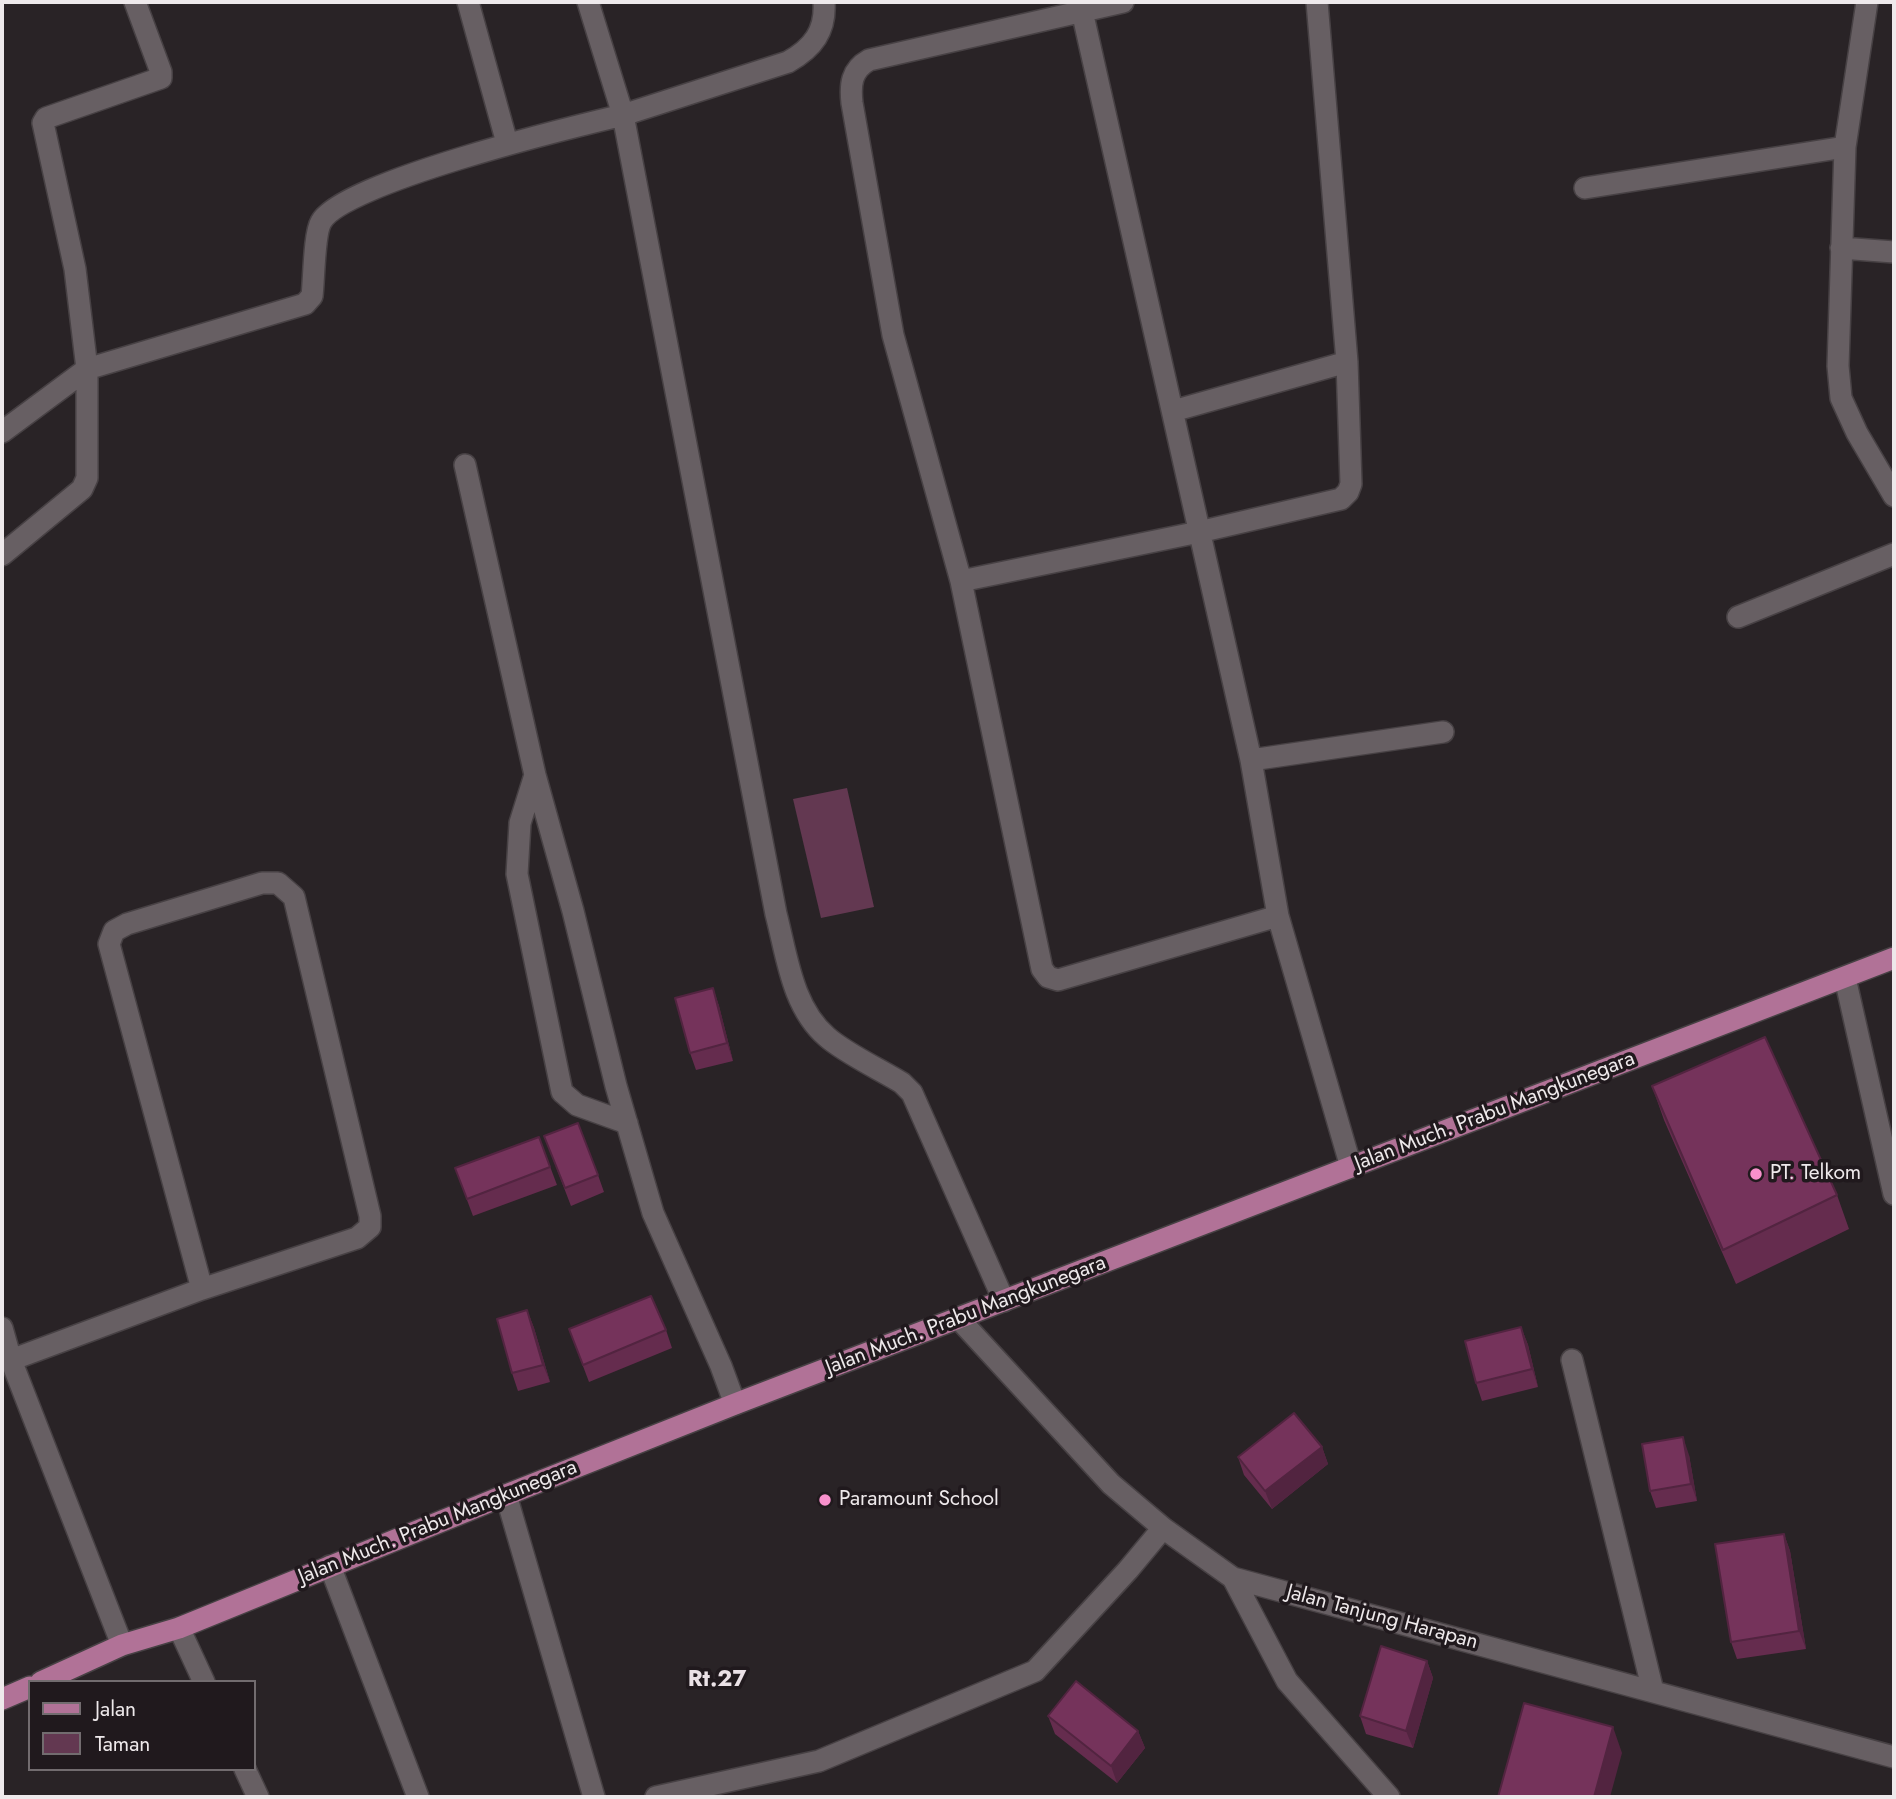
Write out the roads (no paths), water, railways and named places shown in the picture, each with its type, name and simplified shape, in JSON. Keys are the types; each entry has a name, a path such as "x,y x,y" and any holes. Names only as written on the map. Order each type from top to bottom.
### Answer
{"main road":[{"name":"Jalan Much. Prabu Mangkunegara","path":"45,1680 122,1645 179,1628 735,1405 1894,958"},
{"path":"2,1699 28,1688"}],"street":[{"path":"2,555 82,489 88,478 87,369 75,269 43,122 46,118 161,78 135,2"},
{"path":"468,2 507,143"},
{"path":"588,2 622,115 776,914 796,994 812,1020 828,1038 902,1083 912,1093 1004,1301"},
{"path":"2,432 87,369 305,304 312,296 319,226 336,207 379,187 507,143 622,115 788,62 817,38 825,16 824,2"},
{"path":"1124,2 869,61 852,77 852,103 893,335 961,582 1042,969 1045,974 1058,980 1279,916"},
{"path":"961,582 1341,499 1348,492 1351,484 1347,362 1317,2"},
{"path":"1867,2 1845,147 1838,366 1841,398 1857,433 1894,496"},
{"path":"1082,11 1251,760 1279,916 1351,1167"},
{"path":"1585,188 1845,147"},
{"path":"1842,248 1894,251"},
{"path":"1173,411 1347,362"},
{"path":"465,465 536,775 627,1123 653,1213 721,1366 735,1405"},
{"path":"1738,617 1894,554"},
{"path":"1251,760 1443,732"},
{"path":"536,775 520,823 517,874 562,1092 577,1105 627,1123"},
{"path":"11,1360 202,1289 357,1238 366,1231 371,1221 294,897 278,883 262,883 127,924 114,931 109,944 202,1289"},
{"path":"1845,978 1894,1194"},
{"name":"Jalan Tanjung Harapan","path":"960,1320 1111,1484 1163,1528 1233,1578 1894,1757"},
{"path":"2,1328 11,1360 122,1645"},
{"path":"1572,1360 1653,1691"},
{"path":"506,1495 594,1797"},
{"path":"656,1797 819,1760 1035,1671 1163,1528"},
{"path":"330,1566 418,1797"},
{"path":"1233,1578 1286,1681 1389,1797"},
{"path":"179,1628 203,1680"},
{"path":"246,1771 258,1797"}],"place":[{"name":"PT. Telkom","path":"1756,1174"},
{"name":"Paramount School","path":"825,1500"}],"district":[{"name":"Rt.27","path":"717,1680"}]}
